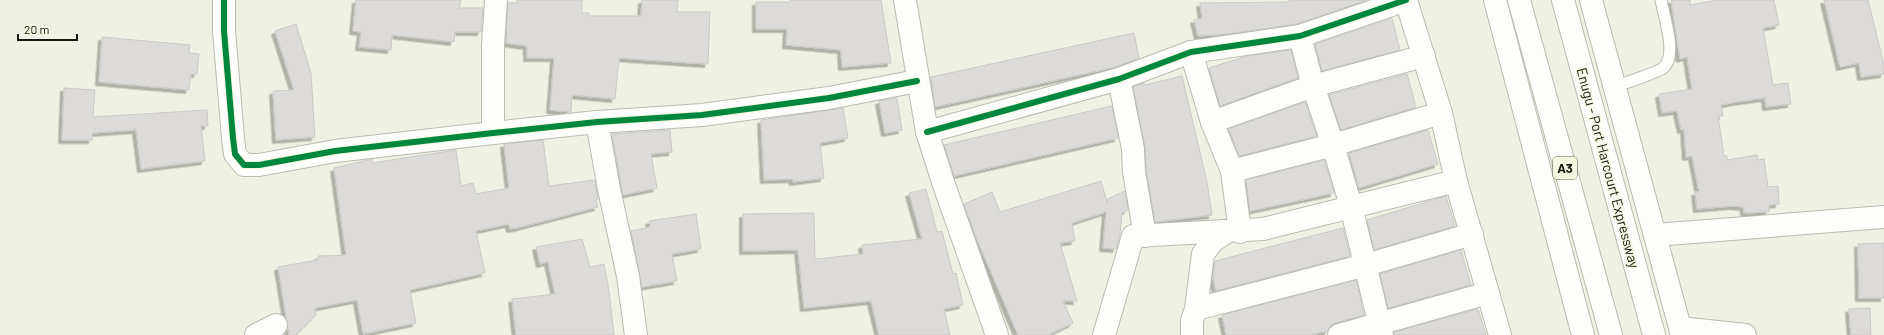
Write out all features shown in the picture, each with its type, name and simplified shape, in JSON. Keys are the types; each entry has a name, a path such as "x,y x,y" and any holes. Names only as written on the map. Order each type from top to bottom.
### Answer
{"main road":[{"path":"224,0 224,30 235,154 244,165 259,165 335,151 493,133 597,122 702,115 829,98 917,81"},
{"path":"493,133 493,46 496,0"},
{"path":"905,0 910,24 917,81 927,132 944,185 997,335"},
{"path":"927,132 1119,79 1191,52 1300,36 1406,0 1441,113 1456,181 1500,335"},
{"name":"A3","path":"1495,0 1583,335"},
{"name":"A3","path":"1519,0 1610,335"},
{"name":"Enugu - Port Harcourt Expressway","path":"1563,0 1654,335"},
{"name":"Enugu - Port Harcourt Expressway","path":"1592,0 1614,87 1681,331"},
{"path":"1300,36 1313,86 1333,145 1351,206 1381,329"},
{"path":"1191,52 1212,122 1232,171 1232,232"},
{"path":"1212,122 1313,86 1424,56"},
{"path":"1119,79 1133,149 1134,172 1145,236"},
{"path":"1232,171 1333,145 1441,113"},
{"path":"597,122 609,189 628,276 636,335"},
{"path":"1104,335 1132,240 1137,235 1145,236 1232,232 1263,229 1456,181"},
{"path":"1655,235 1884,217"},
{"path":"1192,335 1192,320 1196,309 1203,254 1213,241 1232,232"},
{"path":"1196,309 1366,266 1472,234"},
{"path":"1339,335 1381,329 1488,293"},
{"path":"256,335 276,324"},
{"path":"1681,331 1745,335"}],"lane":[{"path":"1614,87 1662,68 1669,61 1670,50 1660,0"}],"building":[{"path":"356,0 461,0 459,8 483,8 481,32 455,32 454,42 392,35 391,50 359,47 361,32 353,31"},
{"path":"517,0 582,0 582,13 589,13 589,16 641,16 642,0 678,0 677,12 710,12 708,64 619,58 615,99 572,95 571,112 550,110 554,58 527,58 527,46 506,43 508,3 517,3"},
{"path":"790,0 881,0 891,63 842,67 841,50 786,45 787,29 756,29 756,2 790,2"},
{"path":"1289,0 1367,0 1297,24 1227,34 1198,36 1194,20 1202,18 1200,3 1289,2"},
{"path":"1671,0 1690,0 1690,5 1717,0 1774,0 1779,25 1763,28 1773,85 1788,83 1791,104 1766,107 1765,98 1736,102 1721,105 1723,116 1718,116 1724,156 1727,156 1727,160 1757,155 1758,160 1764,159 1768,187 1778,186 1779,204 1769,205 1769,212 1744,213 1744,207 1733,206 1697,209 1695,192 1699,192 1692,156 1686,157 1684,129 1681,130 1677,111 1662,113 1659,94 1692,89 1687,57 1680,59"},
{"path":"1824,0 1868,0 1884,65 1884,74 1861,77 1859,63 1840,67"},
{"path":"1392,18 1400,50 1322,71 1315,44"},
{"path":"296,24 311,73 315,137 276,140 273,91 294,90 275,31"},
{"path":"1134,33 1139,58 1115,67 935,107 931,77"},
{"path":"102,37 190,45 189,53 199,54 197,74 191,74 189,90 99,82"},
{"path":"1291,50 1298,78 1220,106 1209,68 1247,56"},
{"path":"1407,74 1416,107 1341,130 1329,95"},
{"path":"1182,76 1207,182 1212,215 1155,222 1146,169 1145,147 1133,87 1144,83 1144,85"},
{"path":"64,88 95,90 93,117 207,110 208,126 201,126 205,161 141,169 136,130 92,133 92,140 62,140"},
{"path":"897,98 902,130 885,133 879,101"},
{"path":"1305,102 1317,136 1239,156 1229,129"},
{"path":"1112,106 1118,138 954,176 944,145"},
{"path":"843,108 848,138 820,143 824,178 793,182 792,179 764,180 761,120"},
{"path":"670,130 672,152 651,154 657,188 623,195 612,134"},
{"path":"1428,130 1438,164 1359,188 1349,153"},
{"path":"543,140 549,186 595,180 598,199 596,200 598,207 517,228 510,229 509,224 476,231 485,273 410,290 416,323 363,334 357,300 315,308 316,315 296,335 289,335 278,267 318,260 318,256 346,255 334,168 372,159 372,163 456,150 461,186 473,183 476,194 509,188 504,144"},
{"path":"1324,160 1334,193 1250,211 1246,180"},
{"path":"1101,181 1107,202 1107,199 1125,191 1128,210 1122,213 1120,235 1116,249 1103,248 1106,212 1072,223 1075,241 1060,243 1077,301 1063,301 1073,323 1048,335 1018,335 976,237 964,204 992,192 1000,212"},
{"path":"926,189 937,232 942,231 953,274 956,273 963,305 944,309 950,335 879,335 871,301 804,308 798,250 743,251 743,214 814,213 815,259 863,254 862,245 922,239 909,193"},
{"path":"1446,196 1455,226 1374,250 1367,220"},
{"path":"696,214 701,249 672,254 677,281 642,287 631,231 650,227 649,221"},
{"path":"1343,228 1350,256 1216,291 1213,278 1215,261"},
{"path":"582,239 590,267 604,264 614,335 516,335 512,299 555,294 548,262 540,264 536,247"},
{"path":"1884,243 1884,298 1859,298 1858,244"},
{"path":"1461,250 1471,285 1388,308 1380,274"},
{"path":"1356,280 1364,315 1335,323 1330,326 1328,331 1310,335 1226,335 1222,315"},
{"path":"1870,308 1871,335 1851,335 1849,309"},
{"path":"1478,309 1486,335 1394,335 1394,332"}],"cycle path":[{"path":"224,0 224,31 233,138 235,154 244,165 259,165 335,151 493,133 597,122 702,115 829,98 917,81"},
{"path":"927,132 1119,79 1191,52 1300,36 1406,0"}]}
